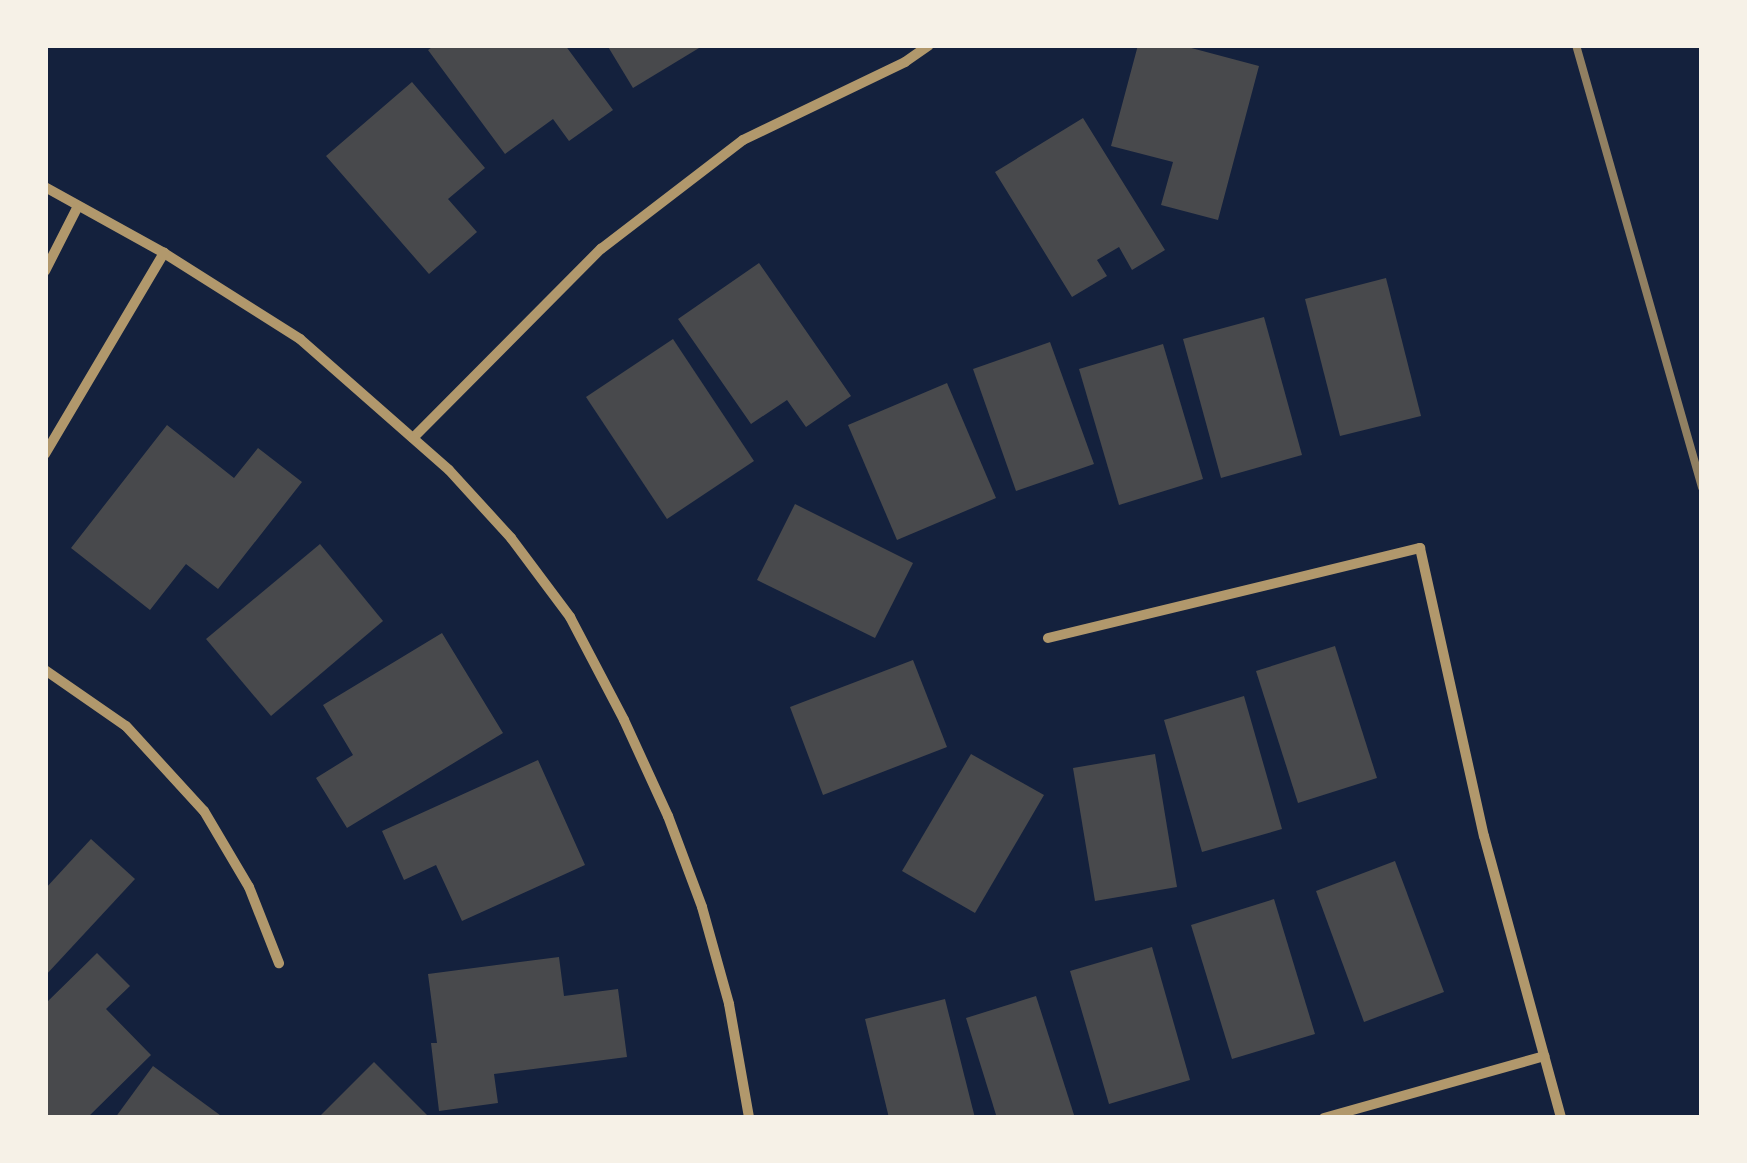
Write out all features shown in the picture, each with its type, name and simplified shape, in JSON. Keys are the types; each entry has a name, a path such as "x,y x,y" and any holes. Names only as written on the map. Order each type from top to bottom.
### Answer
{"street":[{"path":"413,438 600,249 743,140 905,62 930,45"},
{"path":"45,187 164,254 300,340 413,438 511,538 570,618 624,720 702,907 729,1004 749,1118"},
{"path":"45,271 78,206"},
{"path":"45,454 164,254"},
{"path":"1048,638 1420,548 1484,836 1562,1118"},
{"path":"45,670 126,726 204,810 249,886 279,963"},
{"path":"1324,1118 1544,1056"}],"building":[{"path":"435,45 565,45 613,110 569,141 553,119 505,154 428,50"},
{"path":"607,45 704,45 633,88"},
{"path":"1138,45 1180,45 1259,66 1218,220 1161,205 1173,162 1111,146"},
{"path":"412,82 485,168 448,199 477,232 429,274 326,156"},
{"path":"1083,118 1165,250 1132,270 1119,247 1097,260 1107,276 1072,297 995,172"},
{"path":"759,263 851,396 806,427 787,400 751,424 678,319"},
{"path":"1386,278 1421,416 1340,436 1305,299"},
{"path":"1264,317 1302,455 1221,478 1183,339"},
{"path":"673,339 754,461 667,519 586,397"},
{"path":"1050,342 1094,464 1016,491 973,369"},
{"path":"1163,344 1203,479 1119,505 1079,369"},
{"path":"947,383 996,498 897,540 848,425"},
{"path":"167,425 234,478 258,448 302,482 218,589 186,564 150,610 71,548"},
{"path":"795,504 913,563 875,638 757,580"},
{"path":"320,544 383,621 271,716 206,639"},
{"path":"442,633 503,733 347,828 316,778 353,755 323,705"},
{"path":"1335,646 1377,778 1298,803 1256,671"},
{"path":"913,660 947,747 823,795 790,707"},
{"path":"1244,696 1282,829 1202,852 1164,720"},
{"path":"971,754 1044,795 975,913 902,871"},
{"path":"1155,754 1177,887 1095,901 1073,768"},
{"path":"538,760 585,865 462,921 436,865 404,880 382,831"},
{"path":"91,839 135,879 45,976 45,889"},
{"path":"1395,861 1444,992 1364,1022 1316,891"},
{"path":"1274,899 1315,1034 1232,1059 1191,925"},
{"path":"1152,947 1190,1080 1109,1104 1070,971"},
{"path":"97,953 130,986 106,1009 151,1055 87,1118 45,1118 45,1004"},
{"path":"559,957 564,996 618,989 627,1057 494,1074 498,1103 439,1111 431,1043 437,1043 428,974"},
{"path":"1036,996 1075,1118 997,1118 966,1018"},
{"path":"945,999 975,1118 889,1118 865,1019"},
{"path":"374,1062 430,1118 318,1118"},
{"path":"153,1066 224,1118 115,1118"}],"railway":[{"path":"1576,45 1702,487"}]}
